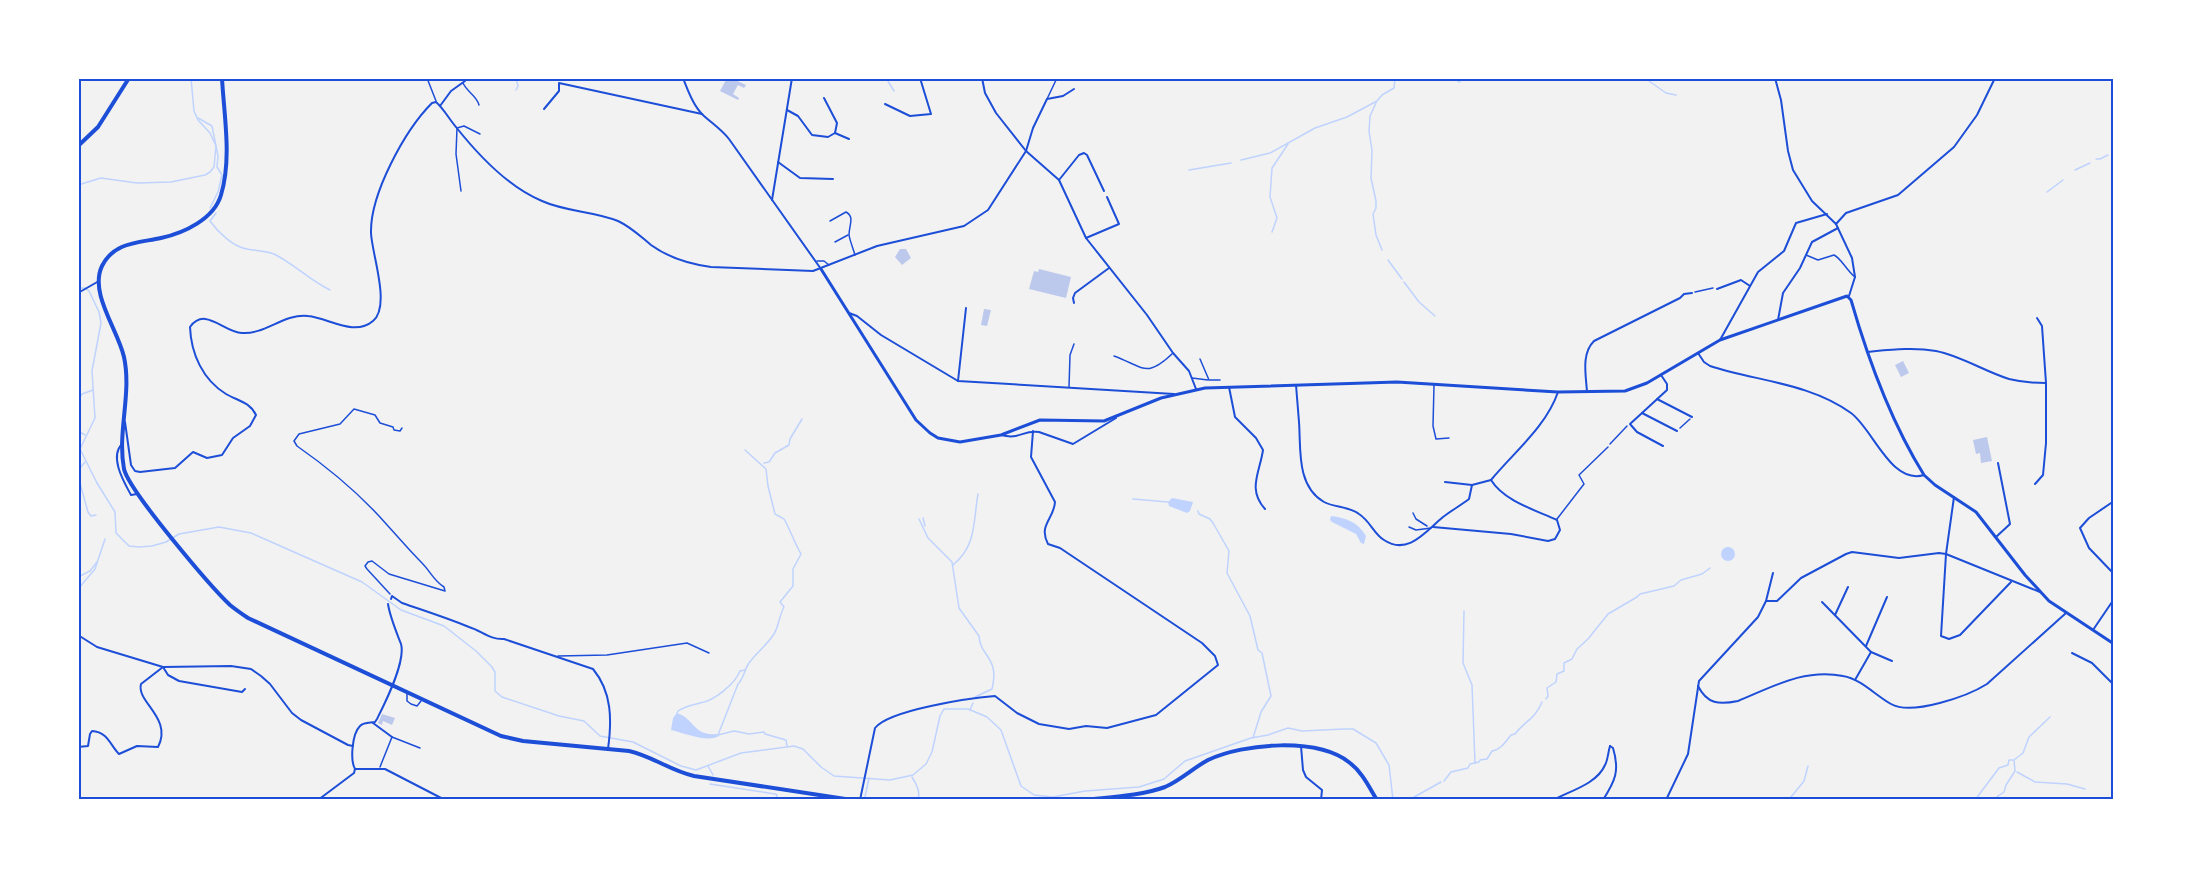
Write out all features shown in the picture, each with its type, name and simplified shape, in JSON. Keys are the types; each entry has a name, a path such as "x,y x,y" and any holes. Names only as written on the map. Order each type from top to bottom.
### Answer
{"main road":[{"path":"78,146 98,127 129,78"},
{"path":"222,78 226,170 223,190 216,206 203,220 178,232 161,238 130,243 117,249 104,264 99,281 102,298 125,361 127,390 122,444 125,473 137,494 222,596 242,614 501,736 523,741 637,753 679,772 694,776 852,800"},
{"path":"1084,800 1156,790 1181,779 1208,760 1231,753 1265,747 1302,746 1320,749 1346,760 1358,771 1377,800"}],"street":[{"path":"544,109 559,91 560,78"},
{"path":"683,78 687,91 702,114 723,131 821,269 921,426 945,440 960,442 1001,435 1040,420 1095,423 1155,400 1196,389 1372,382 1558,392 1631,390 1720,340 1842,296 1849,296"},
{"path":"772,200 792,78"},
{"path":"885,104 910,116 931,114 920,78"},
{"path":"982,78 985,93 996,113 1026,151 1059,180 1086,238 1189,371 1196,389"},
{"path":"1775,78 1793,170 1812,201 1836,224 1852,258 1855,277 1849,296 1867,352 1885,397 1924,475 1939,488 1976,512 2040,592 2053,604 2114,644"},
{"path":"1836,224 1846,213 1898,195 1954,147 1977,115 1995,78"},
{"path":"440,106 451,91 464,81"},
{"path":"559,83 702,114"},
{"path":"124,420 129,458 135,471 175,468 193,452 207,458 222,455 233,438 250,426 256,415 248,404 226,394 199,368 190,335 193,322 208,318 232,332 245,334 306,315 352,328 370,324 375,319 381,306 371,231 379,189 409,134 428,106 436,102 498,172 527,194 544,202 617,221 676,259 711,267 813,271 877,246 964,226 981,216 988,210 1026,151 1033,128 1047,99 1063,96 1074,89"},
{"path":"787,110 798,116 812,135 828,137 835,133 837,123 824,98"},
{"path":"835,133 849,139"},
{"path":"1059,180 1079,155 1084,153 1104,191"},
{"path":"778,162 800,178 833,179"},
{"path":"1086,238 1119,224 1107,197"},
{"path":"1720,340 1758,272 1784,251 1796,223 1827,214"},
{"path":"1778,320 1783,293 1800,268 1815,239 1838,228"},
{"path":"1074,303 1075,293 1109,268"},
{"path":"1717,289 1738,280 1750,286"},
{"path":"78,293 99,281"},
{"path":"1587,392 1586,354 1594,341 1684,294 1692,293"},
{"path":"958,381 966,308"},
{"path":"849,314 857,316 881,334 958,381 1177,394"},
{"path":"2035,484 2043,476 2046,443 2045,352 2042,326 2037,318"},
{"path":"1867,352 1899,349 1934,351 1949,354 2009,379 2026,383 2046,383"},
{"path":"1697,352 1710,366 1803,389 1840,406 1862,423 1896,468 1910,476 1924,475"},
{"path":"1661,375 1668,388 1630,424 1637,432 1662,446"},
{"path":"1296,385 1301,465 1306,480 1324,502 1357,512 1372,525 1380,538 1390,544 1404,545 1417,540 1469,499 1472,485"},
{"path":"1229,387 1235,417 1256,438 1263,450 1256,472 1255,486 1256,496 1265,509"},
{"path":"1445,482 1472,485 1491,480 1538,425 1550,409 1558,392"},
{"path":"1658,399 1692,417"},
{"path":"1642,413 1677,430"},
{"path":"1001,435 1012,438 1033,431 1073,444 1118,416"},
{"path":"860,800 875,728 896,716 945,703 995,696 1017,713 1044,725 1070,729 1091,726 1107,728 1144,720 1163,711 1218,665 1215,656 1202,643 1060,548 1048,544 1044,536 1045,528 1055,502 1031,457 1033,431"},
{"path":"1996,537 2010,524 1998,463"},
{"path":"1431,528 1511,534 1548,541 1555,539 1560,527 1557,520 1511,497 1495,487 1491,480"},
{"path":"1954,497 1946,554 1941,636 1953,638 1960,635 2012,581"},
{"path":"2114,501 2082,524 2080,530 2089,548 2114,574"},
{"path":"1766,601 1777,601 1801,578 1852,552 1899,558 1946,554 2040,592"},
{"path":"1666,800 1688,754 1698,686 1702,677 1758,616 1766,601 1773,573"},
{"path":"1835,615 1848,587"},
{"path":"392,597 402,603 473,628 486,636 504,639 593,669 598,675 610,704 608,749"},
{"path":"1866,646 1887,597"},
{"path":"2093,630 2114,599"},
{"path":"1822,602 1871,652 1892,661"},
{"path":"372,723 377,719 392,685 398,669 401,649 387,604"},
{"path":"1698,686 1706,699 1722,703 1738,701 1794,677 1809,674 1842,675 1855,680 1893,705 1901,708 1924,706 1975,691 1987,684 2066,613"},
{"path":"78,635 97,647 163,667 231,666 254,671 270,684 291,713 353,746"},
{"path":"1855,680 1871,652"},
{"path":"2072,653 2092,663 2114,685"},
{"path":"163,667 168,675 179,681 242,692 245,689"},
{"path":"78,747 88,746 90,734 92,731 97,731 111,742 119,754 137,746 159,747 162,737 160,723 140,688 147,679 163,667"},
{"path":"318,800 354,773 353,746 360,726 372,723 392,737"},
{"path":"1302,746 1303,770 1306,777 1322,790 1321,800"},
{"path":"1553,800 1600,774 1606,764 1610,746 1613,748 1618,766 1611,787 1603,800"},
{"path":"355,769 380,768 415,783 445,800"}],"lane":[{"path":"427,78 436,102"},
{"path":"1047,99 1057,78"},
{"path":"464,81 466,90 478,100 479,105"},
{"path":"461,191 456,154 457,128 464,126 480,134"},
{"path":"830,221 846,212 849,213 851,217 849,235 855,255"},
{"path":"835,242 849,235"},
{"path":"1805,255 1818,260 1833,255 1839,258 1846,271 1855,277"},
{"path":"816,262 822,260 830,266"},
{"path":"1069,387 1070,355 1074,344"},
{"path":"1114,356 1151,370 1173,353"},
{"path":"1200,358 1209,380"},
{"path":"1192,378 1220,380"},
{"path":"1434,384 1433,426 1436,439 1449,438"},
{"path":"1557,520 1584,484 1579,475 1608,447"},
{"path":"1413,513 1416,519 1431,528"},
{"path":"1409,527 1416,530 1431,528"},
{"path":"557,657 570,654 607,655 687,643 710,653"},
{"path":"407,692 407,699 411,704 417,706 422,699"},
{"path":"380,768 392,737 420,748"}],"path":[{"path":"1692,293 1717,289"},
{"path":"392,597 367,569 365,566 368,562 372,561 389,574 445,591 444,586 434,581 423,564 414,557 373,510 330,469 297,446 294,441 299,435 340,424 354,409 375,415 380,423 393,427 394,430 400,431 402,428"},
{"path":"1677,430 1692,417"},
{"path":"1608,447 1630,424"}],"water":[{"path":"1172,498 1193,502 1190,511 1187,513 1169,506 1168,502"},
{"path":"1331,516 1347,520 1359,527 1366,536 1364,544 1356,534 1332,522"},
{"path":"1728,547 1733,549 1735,554 1733,559 1728,561 1723,559 1721,554 1723,549"},
{"path":"677,713 699,730 719,736 702,738 671,730 673,718"}],"building":[{"path":"727,78 746,85 744,88 738,85 733,94 739,98 738,100 720,91"},
{"path":"900,249 906,249 911,258 902,265 895,257"},
{"path":"1039,269 1071,277 1066,298 1029,289 1034,271 1038,272"},
{"path":"984,309 991,310 987,326 981,325"},
{"path":"1903,361 1909,373 1901,377 1895,365"},
{"path":"1987,437 1992,461 1981,463 1980,453 1976,454 1973,440"},
{"path":"382,714 395,718 392,725 383,721 382,725 378,723"}],"waterway":[{"path":"78,185 101,178 137,183 171,182 210,172 214,167 216,146 210,133 198,120 194,111 191,78"},
{"path":"516,78 518,86 516,90"},
{"path":"886,78 894,91"},
{"path":"1241,160 1270,153 1315,128 1347,117 1377,101 1394,88 1395,78"},
{"path":"1452,78 1460,82"},
{"path":"1648,78 1666,93 1676,95"},
{"path":"1376,103 1370,116 1369,131 1372,150 1371,178 1376,201 1373,214 1376,235 1382,250"},
{"path":"198,118 212,126 218,156 217,167 222,175 218,192 210,208"},
{"path":"1272,232 1277,218 1270,197 1272,168 1288,144"},
{"path":"2096,159 2108,155"},
{"path":"1189,170 1231,163"},
{"path":"2075,170 2090,163"},
{"path":"2047,192 2063,180"},
{"path":"216,213 210,221 231,242 242,248 274,254 330,290"},
{"path":"1388,260 1402,279"},
{"path":"1404,282 1419,302 1435,316"},
{"path":"78,288 85,288 89,291 99,312 101,323 92,371 95,418 80,449 115,512 116,533 129,546 152,546 166,542 179,534 219,527 251,533 362,582 401,610 444,626 492,667 495,672 495,691 502,697 559,716 584,721 600,736 633,742 681,766 696,770 741,753 794,746 803,749 834,776 890,780 913,775 926,764 932,752 940,716 944,709 968,709 987,717 1001,730 1021,786 1034,795 1053,797 1085,791 1139,787 1164,779 1185,761 1288,728 1302,731 1353,729 1376,743 1389,765 1393,800"},
{"path":"78,401 82,394 93,390"},
{"path":"78,415 78,421"},
{"path":"764,463 769,462 775,453 789,445 802,419"},
{"path":"78,431 85,435"},
{"path":"745,450 766,469 775,514 784,519 801,554 793,569 793,586 780,602 784,607 776,631 747,666 718,735 734,731 749,734 764,732 786,740 787,746"},
{"path":"78,474 85,462"},
{"path":"78,476 88,512 91,516 96,515"},
{"path":"953,565 961,557 973,533 978,494"},
{"path":"1133,499 1168,502"},
{"path":"1198,511 1199,514 1210,519 1229,551 1227,573 1250,616 1258,650 1262,653 1271,696 1261,712 1253,738"},
{"path":"923,518 925,526"},
{"path":"919,519 928,538 952,562 959,608 979,636 980,643 992,664 994,678 992,689 975,697"},
{"path":"78,589 95,569 105,539"},
{"path":"78,577 90,571 97,562"},
{"path":"1546,699 1547,688 1556,682 1557,674 1564,671 1564,663 1572,659 1577,649 1608,614 1640,594 1674,586 1681,580 1702,574 1710,568"},
{"path":"1464,611 1463,663 1472,685 1475,763"},
{"path":"677,713 683,708 706,702 729,686 740,671 745,670"},
{"path":"1444,781 1451,772 1468,768 1470,764 1487,759 1492,751 1501,747 1533,716 1542,702"},
{"path":"970,710 973,703"},
{"path":"1995,800 2004,792 2015,771 2014,760 2023,753 2029,737 2050,717"},
{"path":"1975,800 1999,768 2008,765 2009,760 2013,760"},
{"path":"708,766 713,775"},
{"path":"1791,800 1804,781 1808,766"},
{"path":"2017,772 2035,782 2067,784 2085,789"},
{"path":"912,777 918,791 918,800"},
{"path":"865,797 869,778"},
{"path":"1409,800 1441,782"},
{"path":"710,784 775,794 777,795 776,800"}]}
